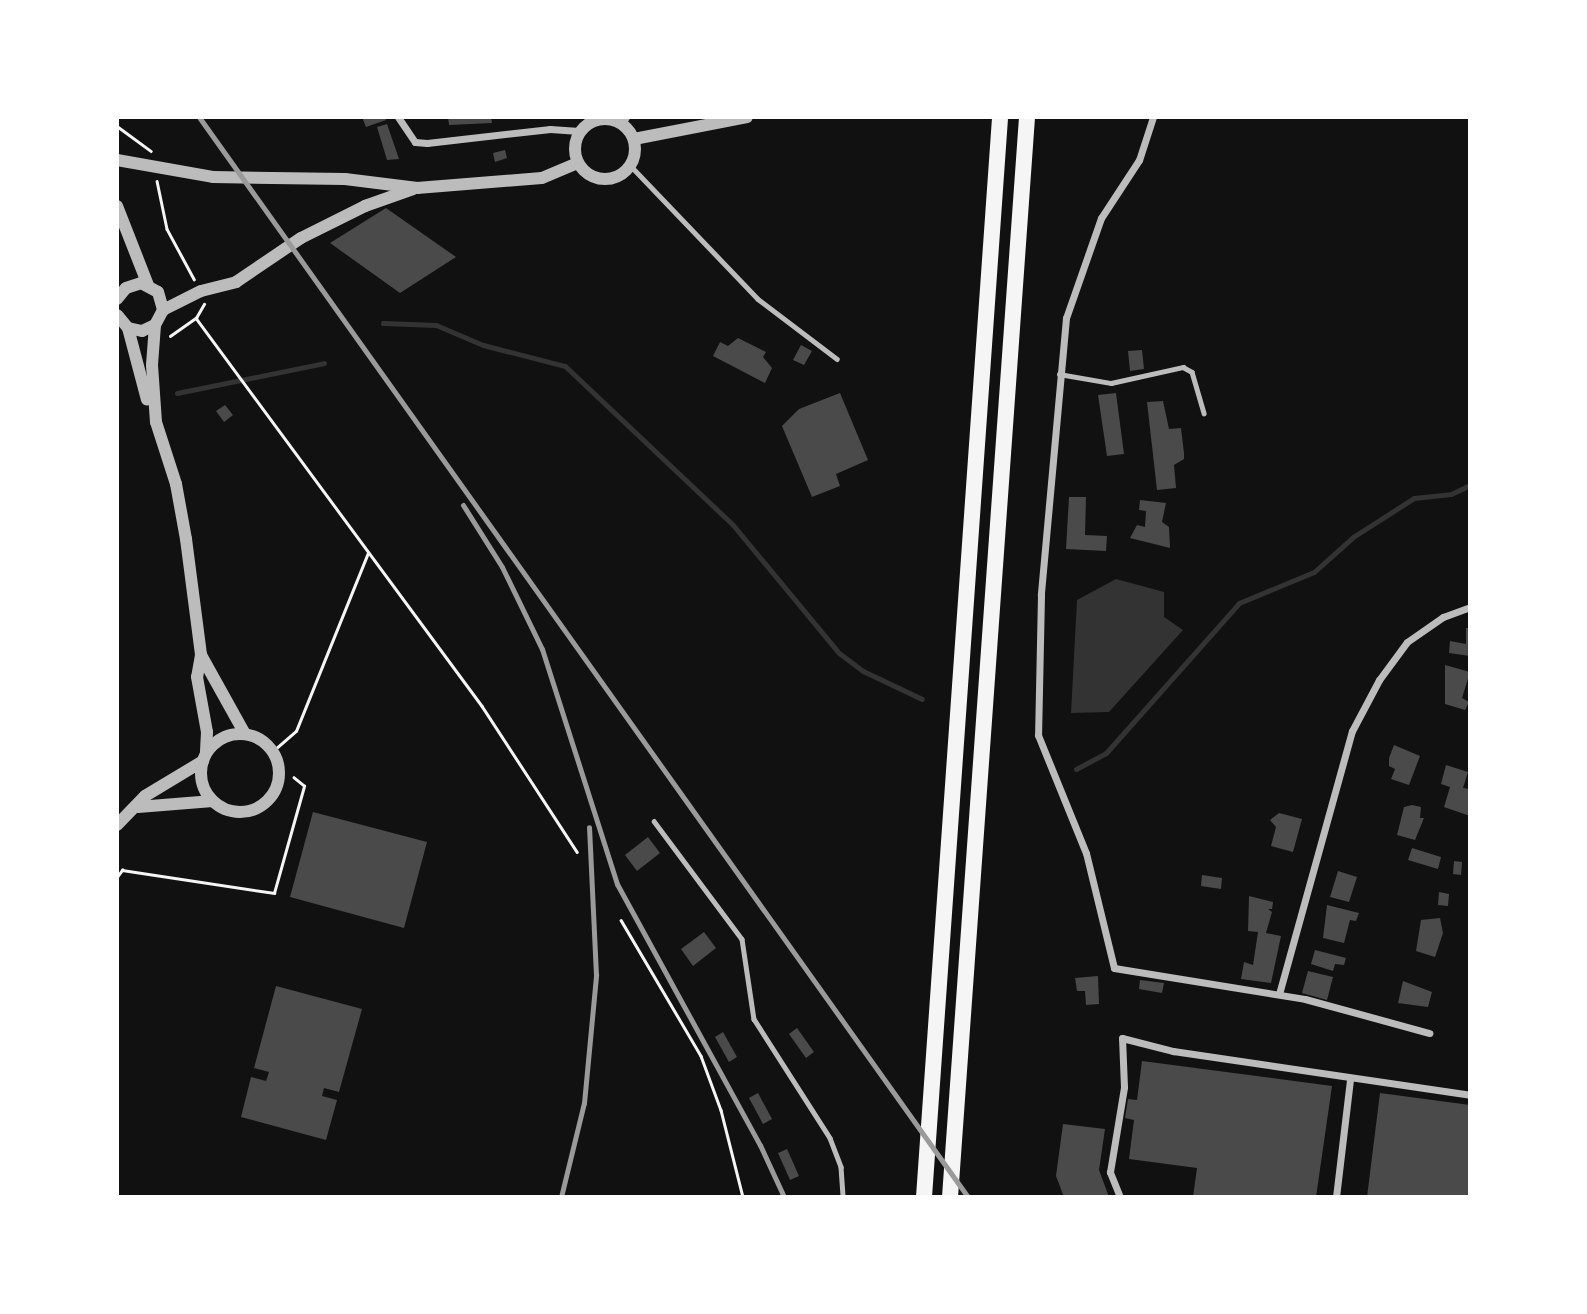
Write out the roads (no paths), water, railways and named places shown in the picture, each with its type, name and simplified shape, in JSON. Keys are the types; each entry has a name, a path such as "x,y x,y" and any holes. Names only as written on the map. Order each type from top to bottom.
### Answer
{"highway":[{"path":"924,1197 1000,117"},
{"path":"950,1197 1027,117"}],"street":[{"path":"398,117 415,142 427,143 550,129 579,131"},
{"path":"634,139 747,117"},
{"path":"1153,117 1139,160 1101,218 1082,265 1066,318 1058,373 1041,595 1038,735 1086,853 1114,968 1279,995 1429,1034"},
{"path":"592,119 624,120 634,139 630,165 618,176 601,179 577,163 574,149 579,131 592,119"},
{"path":"117,160 213,177 345,179 417,188 542,178 577,163"},
{"path":"163,310 201,291 236,282 301,238 365,206 417,188"},
{"path":"117,206 148,285 162,298 163,310 155,325 152,365 156,422"},
{"path":"118,292 133,284 148,285"},
{"path":"117,315 128,328 181,511 201,655 197,677 207,732 205,757 202,783 213,801 229,811 259,808 278,783 279,766 273,751 261,739 245,734 223,737 205,757 145,796 138,807 117,825"},
{"path":"128,328 142,331 155,325"},
{"path":"1279,995 1352,732 1379,680 1407,642 1443,617 1470,607"},
{"path":"201,655 245,734"},
{"path":"138,807 213,801"},
{"path":"1120,1197 1110,1172 1124,1087 1122,1038 1350,1079 1470,1095"},
{"path":"1336,1197 1350,1079"}],"lane":[{"path":"630,165 758,299 837,359"},
{"path":"1058,373 1076,380 1111,383 1183,367 1192,372 1204,413"},
{"path":"654,821 742,939 754,1019 830,1138 841,1167 843,1197"}],"waterway":[{"path":"383,323 436,325 483,345 565,366 733,525 839,653 863,671 922,699"},
{"path":"177,393 324,363"},
{"path":"1076,769 1106,753 1239,603 1314,572 1353,537 1414,498 1451,494 1470,485"}],"railway":[{"path":"199,117 968,1197"},
{"path":"463,505 502,567 542,649 617,884 760,1145 784,1197"},
{"path":"561,1197 584,1103 596,975 589,827"}]}
